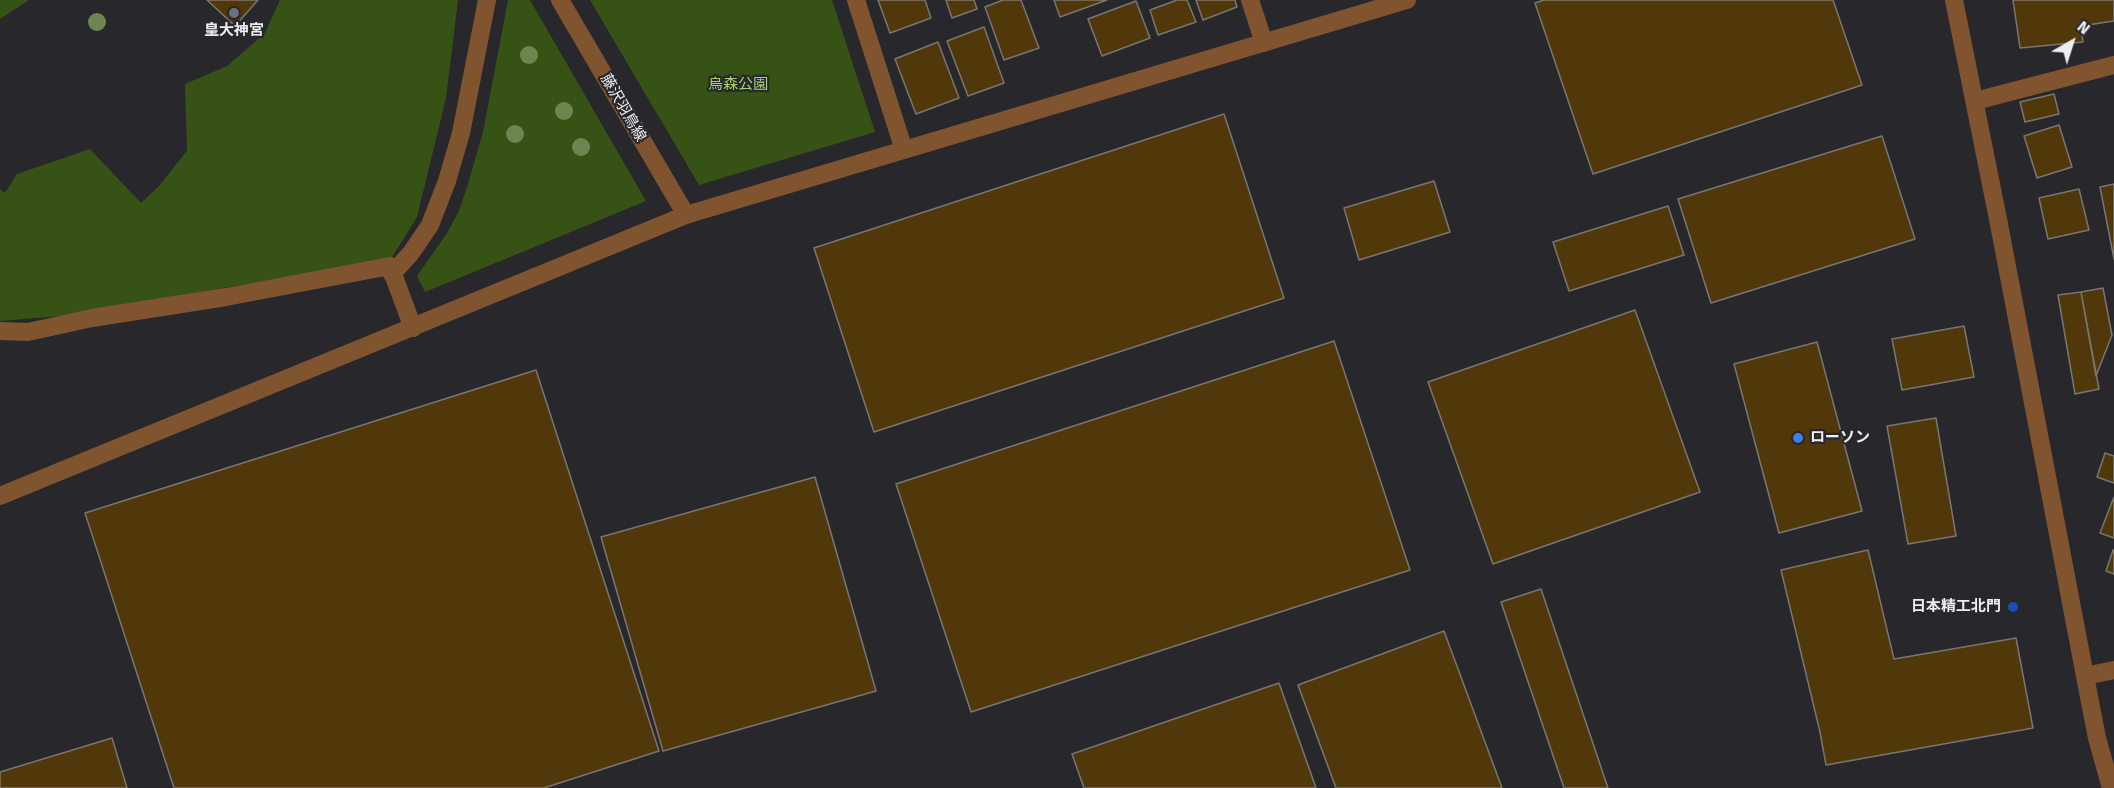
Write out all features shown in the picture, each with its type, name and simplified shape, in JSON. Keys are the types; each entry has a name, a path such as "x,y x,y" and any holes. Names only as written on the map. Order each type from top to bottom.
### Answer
{"street":[{"path":"392,274 411,253 429,225 447,181 461,133 487,0"},
{"name":"藤沢羽鳥線","path":"560,0 686,216"},
{"path":"856,0 904,150"},
{"path":"1250,0 1264,43"},
{"path":"0,496 686,216 1407,0"},
{"path":"1954,0 2097,738 2111,788"},
{"path":"1975,101 2114,65"},
{"path":"0,331 28,332 92,318 226,297 390,266 413,328"},
{"path":"2085,676 2114,670"},
{"path":"2097,738 2114,751"}],"green space":[{"path":"0,0 29,0 0,19"},
{"path":"280,0 458,0 446,98 417,217 391,259 61,316 0,321 0,189 5,193 17,174 90,149 141,203 158,187 187,151 185,84 227,66 265,33"},
{"path":"508,0 530,0 646,201 425,292 417,276 447,233 459,211 468,184 483,132"},
{"name":"烏森公園","path":"590,0 832,0 875,132 699,185"}],"building":[{"name":"皇大神宮","path":"207,0 258,0 235,26"},
{"path":"878,0 925,0 931,18 890,33"},
{"path":"946,0 974,0 977,9 952,18"},
{"path":"1003,0 1021,0 1039,48 1004,60 985,7"},
{"path":"1054,0 1107,0 1060,17"},
{"path":"1177,0 1187,0 1196,22 1158,35 1150,10"},
{"path":"1196,0 1235,0 1237,7 1203,20"},
{"path":"1544,0 1833,0 1862,85 1593,174 1535,3"},
{"path":"2013,0 2114,0 2114,21 2081,26 2083,42 2020,48"},
{"path":"1136,1 1150,38 1102,56 1088,19"},
{"path":"984,27 1004,83 968,96 947,41"},
{"path":"938,42 959,98 916,114 895,59"},
{"path":"2054,94 2059,114 2025,122 2020,102"},
{"path":"1224,114 1284,298 874,432 814,248"},
{"path":"2059,125 2072,167 2037,178 2024,136"},
{"path":"1882,136 1915,239 1711,303 1678,199"},
{"path":"1434,181 1450,232 1359,260 1344,208"},
{"path":"2114,184 2114,259 2100,187"},
{"path":"2079,189 2089,230 2048,239 2039,198"},
{"path":"1668,206 1684,255 1569,291 1553,242"},
{"path":"2103,288 2112,335 2096,376 2081,292"},
{"path":"2081,292 2099,389 2075,394 2058,295"},
{"path":"1635,310 1700,492 1493,564 1428,382"},
{"path":"1964,326 1974,377 1902,390 1892,339"},
{"path":"1334,341 1410,570 971,712 896,484"},
{"name":"ローソン","path":"1817,342 1862,511 1779,533 1734,364"},
{"path":"536,370 659,751 544,788 174,788 85,513"},
{"path":"1936,418 1956,536 1908,544 1887,426"},
{"path":"2105,453 2114,456 2114,483 2097,477"},
{"path":"815,477 876,691 663,751 601,537"},
{"path":"2114,497 2114,538 2100,533"},
{"path":"1868,550 1894,659 2016,638 2033,728 1826,765 1781,570"},
{"path":"2114,550 2114,574 2106,571"},
{"path":"1541,589 1608,788 1564,788 1501,602"},
{"path":"1444,631 1502,788 1336,788 1298,685"},
{"path":"1279,683 1316,788 1084,788 1072,754"},
{"path":"112,738 127,788 0,788 0,772"}],"place":[{"name":"皇大神宮","path":"234,13"},
{"name":"ローソン","path":"1798,438"},
{"name":"日本精工北門","path":"2013,607"}]}
